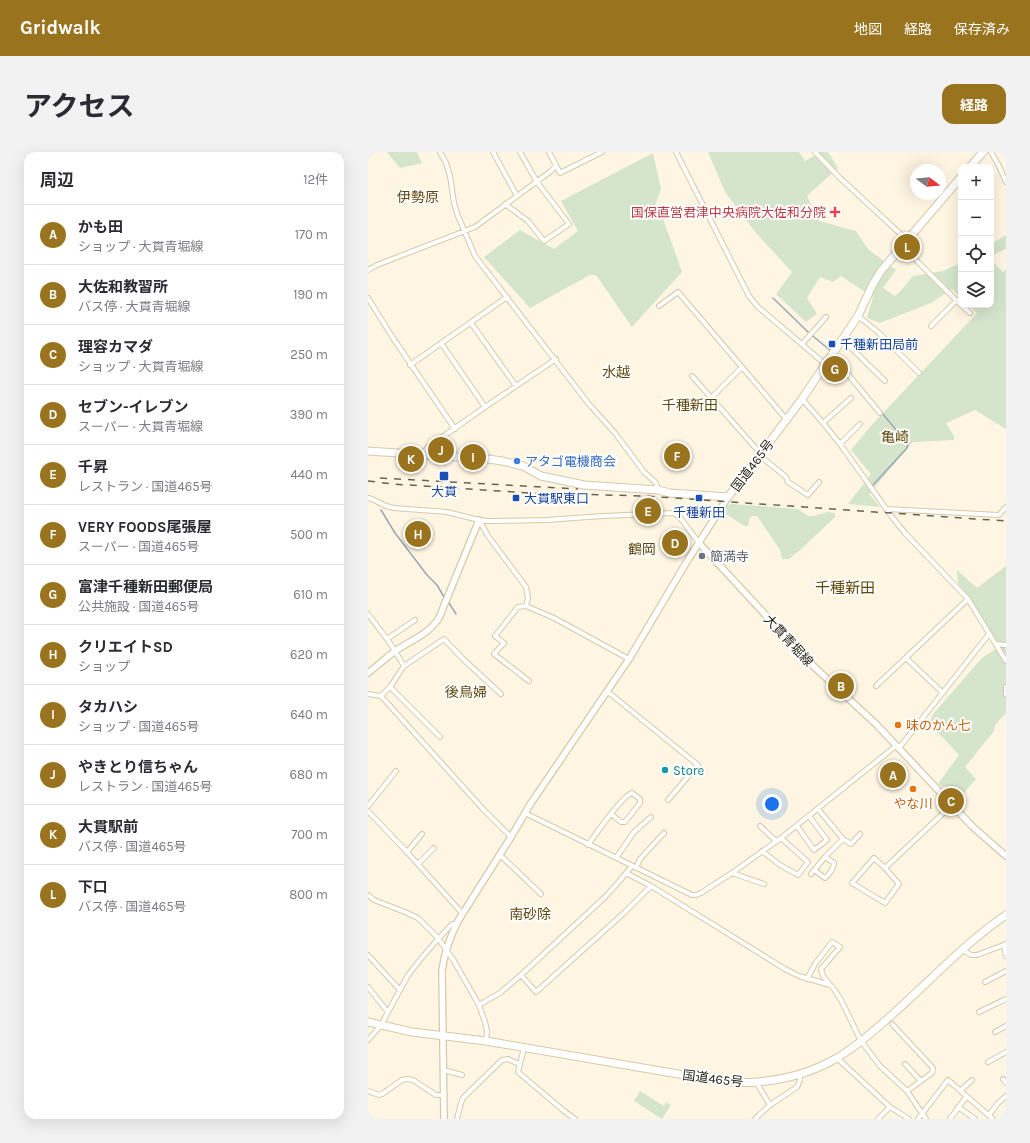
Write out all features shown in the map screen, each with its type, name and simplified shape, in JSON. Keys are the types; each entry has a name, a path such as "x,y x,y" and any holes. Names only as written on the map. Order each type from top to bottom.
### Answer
{"highway":[{"path":"973,164 983,152"},
{"name":"国道465号","path":"368,451 488,459 523,466 541,476 584,485 728,497 802,399 832,355 858,316 873,284 881,271 958,180"},
{"name":"国道465号","path":"368,1022 412,1032 486,1041 707,1079 756,1082 783,1078 799,1074 837,1058 861,1042 963,950 1006,915"}],"street":[{"path":"440,152 446,163 450,176 458,216 475,256 588,402 615,433 644,472 656,483 658,490"},
{"path":"493,152 517,196"},
{"path":"505,204 528,221 544,241 568,224 537,182 520,152"},
{"path":"549,152 560,173 602,152"},
{"path":"676,152 749,296 758,307 825,364"},
{"path":"815,152 840,178 907,240"},
{"path":"991,152 1006,182"},
{"path":"368,270 376,265 475,227 537,182 556,166"},
{"path":"902,246 956,300 931,326"},
{"path":"659,306 678,292 786,420"},
{"path":"410,364 507,297"},
{"path":"368,298 454,429"},
{"path":"964,308 970,314"},
{"path":"858,316 879,333 919,373"},
{"path":"802,344 826,317"},
{"path":"471,323 516,386"},
{"path":"842,339 885,381"},
{"path":"441,343 485,407"},
{"path":"832,355 880,412"},
{"path":"422,455 428,447 556,359"},
{"path":"711,398 742,367"},
{"path":"692,376 760,454 786,477 788,482 808,495 819,482"},
{"path":"823,423 851,398"},
{"path":"802,399 840,444 892,518 968,599 1006,661"},
{"path":"840,444 860,424"},
{"path":"444,1119 442,971 443,961 456,924 511,838 525,813 608,692 728,497"},
{"path":"368,498 394,508 447,512 488,521 547,520 673,513 679,516 699,542"},
{"path":"886,508 999,515 1006,507"},
{"path":"479,520 488,536 526,587 528,598 526,606"},
{"path":"368,673 395,652 435,625 479,520"},
{"name":"大貫青堀線","path":"699,542 809,662 877,725 952,805 1006,856"},
{"path":"876,686 968,599"},
{"path":"528,681 494,654 504,643 495,636 518,607 526,606 554,618 629,659"},
{"path":"368,614 387,639 404,666"},
{"path":"387,639 415,620"},
{"path":"525,813 692,895 696,895 732,873 781,838 898,747 989,634"},
{"path":"381,696 404,666 444,639 501,694"},
{"path":"996,644 1006,645"},
{"path":"906,658 943,693"},
{"path":"390,686 440,736"},
{"path":"1006,687 1006,694"},
{"path":"608,692 698,765 668,800"},
{"path":"368,694 381,696 511,838"},
{"path":"368,806 396,771"},
{"path":"588,844 611,814 630,793 640,799 640,803 625,822 620,822 611,814"},
{"path":"885,868 952,805"},
{"path":"818,809 843,839 851,844 860,834"},
{"path":"368,811 462,913"},
{"path":"797,826 814,850 827,840 809,816"},
{"path":"616,858 634,832 651,817"},
{"path":"760,826 776,841"},
{"path":"479,1005 500,993 604,898 664,833"},
{"path":"407,852 422,834"},
{"path":"762,851 780,865 798,875 808,862 781,838"},
{"path":"811,874 843,839"},
{"path":"418,864 434,848"},
{"path":"500,855 541,894"},
{"path":"814,870 825,878 828,876 834,866 834,863 825,857"},
{"path":"874,858 885,868 899,884 885,903 852,883 874,858"},
{"path":"626,873 651,886 785,969 799,976 830,985"},
{"path":"732,873 764,884"},
{"path":"521,975 536,992 625,912 651,886"},
{"path":"368,895 374,900 418,918 438,938 454,961 479,1005 485,1022 486,1041"},
{"path":"368,1040 381,1025 412,970 438,938 452,924 456,924"},
{"path":"808,979 815,964 832,942 840,947 822,969 823,976 841,1000 861,1042 880,1066 907,1091 926,1119"},
{"path":"963,950 977,956 1005,945 1006,956"},
{"path":"368,955 400,990"},
{"path":"985,982 1006,971"},
{"path":"368,987 388,1012"},
{"path":"979,1012 1006,999"},
{"path":"892,1024 933,1068 932,1073 907,1091"},
{"path":"995,1032 1006,1026"},
{"path":"524,1048 518,1072 564,1111 576,1119"},
{"path":"988,1062 1006,1052"},
{"path":"837,1058 890,1107 909,1119"},
{"path":"457,1119 460,1103 463,1098 502,1060 508,1059 519,1064"},
{"path":"905,1064 921,1081"},
{"path":"443,1070 462,1075"},
{"path":"755,1119 770,1105 797,1087 800,1080 799,1074"},
{"path":"1003,1079 1006,1083"},
{"path":"368,1091 379,1095 402,1080 413,1080 436,1095 444,1095"},
{"path":"918,1119 948,1080 993,1119"},
{"path":"960,1091 972,1080"},
{"path":"756,1082 770,1105"},
{"path":"989,1115 998,1103 1006,1096"},
{"path":"950,1119 966,1097"},
{"path":"878,1119 890,1107"},
{"path":"958,1107 975,1119"}],"green space":[{"path":"387,152 417,152 422,163 400,168"},
{"path":"708,152 799,152 805,161 820,152 828,152 838,168 807,196 819,221 856,231 868,249 896,270 883,288 895,296 913,276 943,271 958,264 958,295 952,289 931,303 880,323 867,318 873,297 841,276 833,282 820,277 807,298 817,314 806,322 776,294 792,272 757,234 725,192"},
{"path":"653,153 661,189 655,206 662,216 682,272 632,327 596,275 590,275 530,308 484,257 520,230 554,249 578,231 561,201"},
{"path":"1006,235 1006,249 994,255 994,242"},
{"path":"994,263 1003,272 1006,270 1006,429 975,410 946,423 954,436 954,440 913,442 869,494 880,507 848,504 871,474 851,450 869,428 977,313 971,308 994,308"},
{"path":"732,504 798,509 808,516 828,512 835,513 835,517 789,559 782,559 780,550 757,516 752,516 749,519 748,526 745,526 723,513 724,508 727,505"},
{"path":"1006,566 1006,657 1005,656 1003,658 1006,664 1006,713 995,725 994,731 965,767 976,779 961,796 938,784 959,755 929,723 933,714 982,658 1000,646 958,583 957,570 977,588"},
{"path":"640,1091 664,1106 666,1102 671,1105 662,1119 634,1101"}],"waterway":[{"path":"773,298 808,332 831,351"},
{"path":"873,485 907,448 908,444 882,413"},
{"path":"381,510 395,533 427,575 437,585 444,597"},
{"path":"449,603 456,614"}],"railway":[{"path":"380,478 578,489"},
{"path":"368,481 529,493 645,496 1006,521"}],"place":[{"name":"国保直営君津中央病院大佐和分院","path":"835,212"},
{"name":"下口","path":"907,247"},
{"name":"千種新田局前","path":"832,344"},
{"name":"富津千種新田郵便局","path":"835,369"},
{"name":"やきとり信ちゃん","path":"441,450"},
{"name":"VERY FOODS尾張屋","path":"677,456"},
{"name":"タカハシ","path":"473,457"},
{"name":"大貫駅前","path":"411,459"},
{"name":"アタゴ電機商会","path":"517,461"},
{"name":"大貫","path":"444,476"},
{"name":"大貫駅東口","path":"516,498"},
{"name":"千種新田","path":"699,498"},
{"name":"千昇","path":"648,511"},
{"name":"クリエイトSD","path":"418,534"},
{"name":"セブン-イレブン","path":"675,543"},
{"name":"簡満寺","path":"702,556"},
{"name":"大佐和教習所","path":"841,686"},
{"name":"味のかん七","path":"898,725"},
{"name":"Store","path":"665,770"},
{"name":"かも田","path":"893,775"},
{"name":"やな川","path":"913,789"},
{"name":"理容カマダ","path":"951,801"}],"district":[{"name":"伊勢原","path":"418,197"},
{"name":"水越","path":"616,372"},
{"name":"千種新田","path":"690,405"},
{"name":"亀崎","path":"895,437"},
{"name":"鶴岡","path":"642,549"},
{"name":"千種新田","path":"845,588"},
{"name":"後鳥婦","path":"466,692"},
{"name":"南砂除","path":"530,914"}]}
